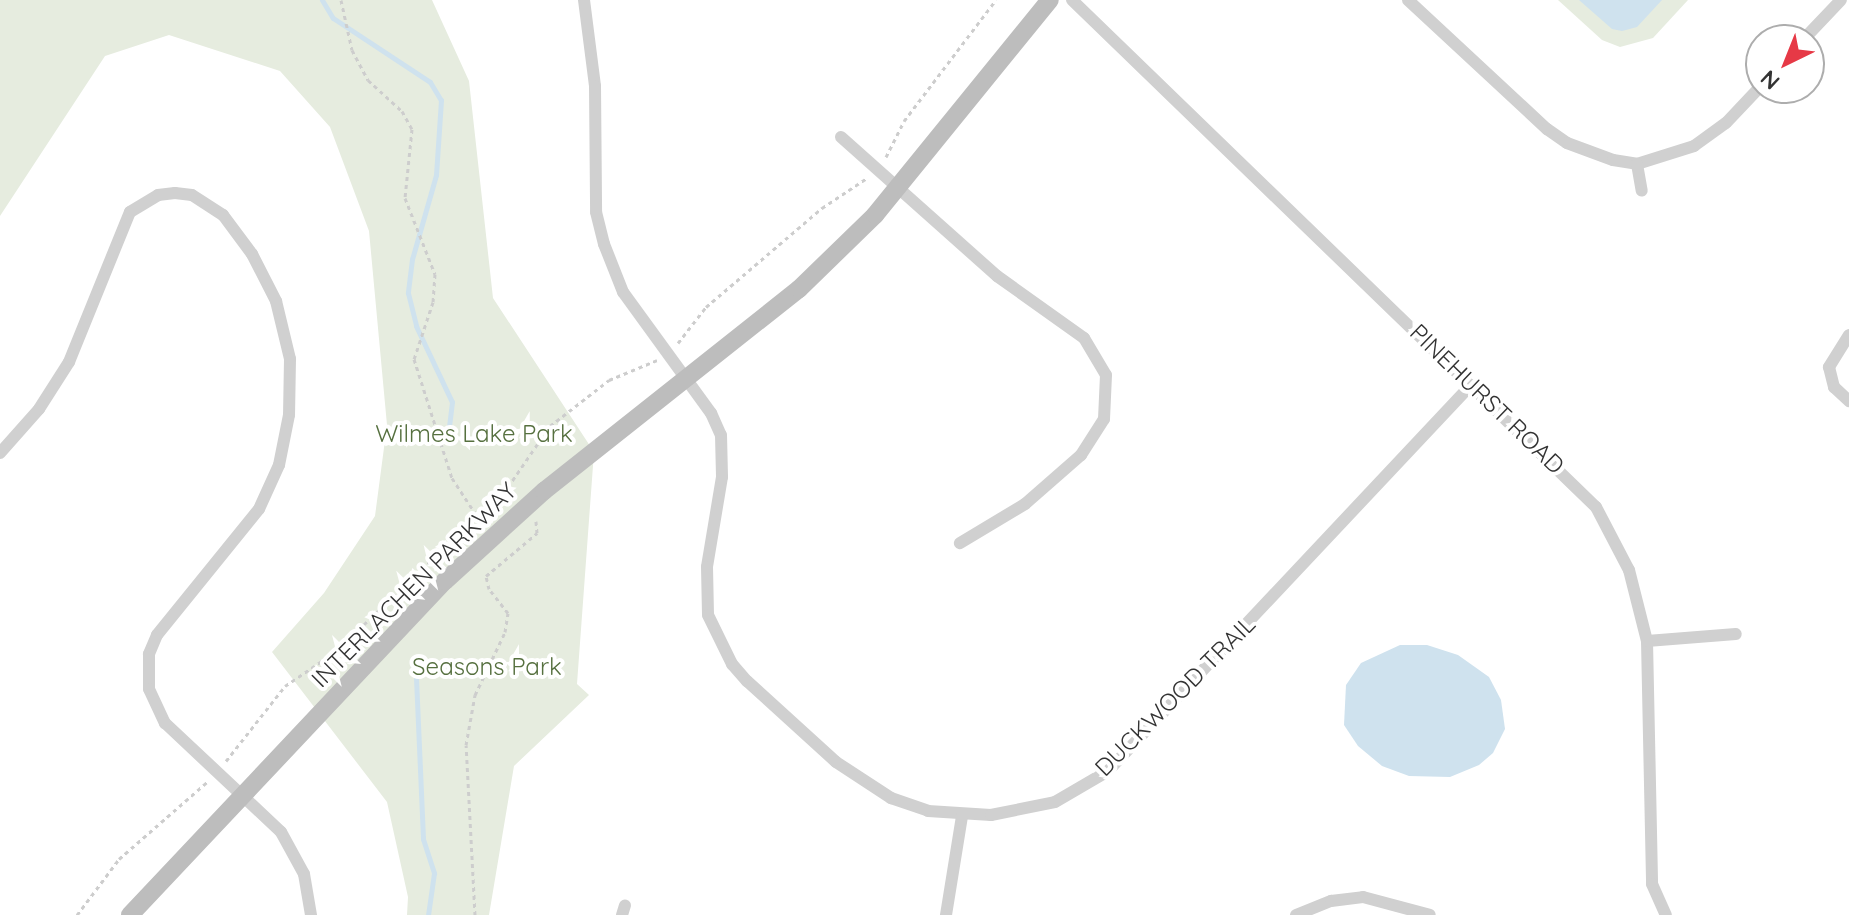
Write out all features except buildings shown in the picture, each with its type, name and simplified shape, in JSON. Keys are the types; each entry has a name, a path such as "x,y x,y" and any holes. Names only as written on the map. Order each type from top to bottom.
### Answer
{"street":[{"name":"DUCKWOOD TRAIL","path":"584,0 595,86 599,223 623,292 688,379 721,435 722,477 705,592 708,615 732,664 865,785 928,811 962,816 1055,802 1108,771 1471,385"},
{"name":"INTERLACHEN PARKWAY","path":"130,915 410,616 525,508 799,289 900,188 1050,0"},
{"name":"PINEHURST ROAD","path":"1072,0 1596,507 1629,570 1647,641 1652,884 1664,914"},
{"path":"1408,0 1567,143 1637,164 1709,137 1745,102"},
{"path":"1818,24 1841,0"},
{"path":"841,137 1020,296 1084,338 1106,375 1104,419 1081,455 1025,504 960,543"},
{"path":"1637,164 1642,191"},
{"path":"0,453 39,409 69,362 130,212 158,195 175,193 192,195 223,215 252,254 276,301 290,359 289,415 279,465 259,509 167,620 149,654 148,673 155,706 165,723 242,795 293,850 304,874 311,915"},
{"path":"1849,335 1829,367 1834,387 1849,401"},
{"path":"1647,641 1736,634"},
{"path":"946,915 962,816"},
{"path":"1296,915 1331,901 1363,897 1430,915"}],"path":[{"path":"341,0 345,31 368,80 409,119 403,180 411,218 426,245 435,274 425,325 414,348 452,478 478,517"},
{"path":"77,915 119,859 218,772 285,686 335,652 508,487 550,426 609,380 669,355 706,307 877,167 892,150 904,121 996,0"},
{"path":"475,915 467,734 475,695 508,620 486,576 537,533 540,527 508,487"}],"green space":[{"name":"Wilmes Lake Park","path":"0,0 432,0 469,81 493,298 594,452 577,684 589,695 514,766 489,915 407,915 408,897 387,802 272,652 324,593 375,516 387,425 369,231 330,127 280,71 169,35 105,56 0,216"},
{"path":"1558,0 1688,0 1653,38 1620,47 1602,40"}],"water":[{"path":"1579,0 1662,0 1637,27 1622,31 1612,29"},
{"path":"1400,645 1427,645 1458,655 1489,677 1501,700 1505,729 1493,753 1479,765 1450,777 1409,776 1382,766 1358,746 1344,725 1346,685 1361,663"}],"waterway":[{"path":"322,0 333,18 430,82 441,100 436,175 412,259 408,293 416,326 452,402 448,435"},
{"path":"416,678 423,839 434,873 428,915"}],"park label":[{"name":"Seasons Park","path":"487,667"}]}
